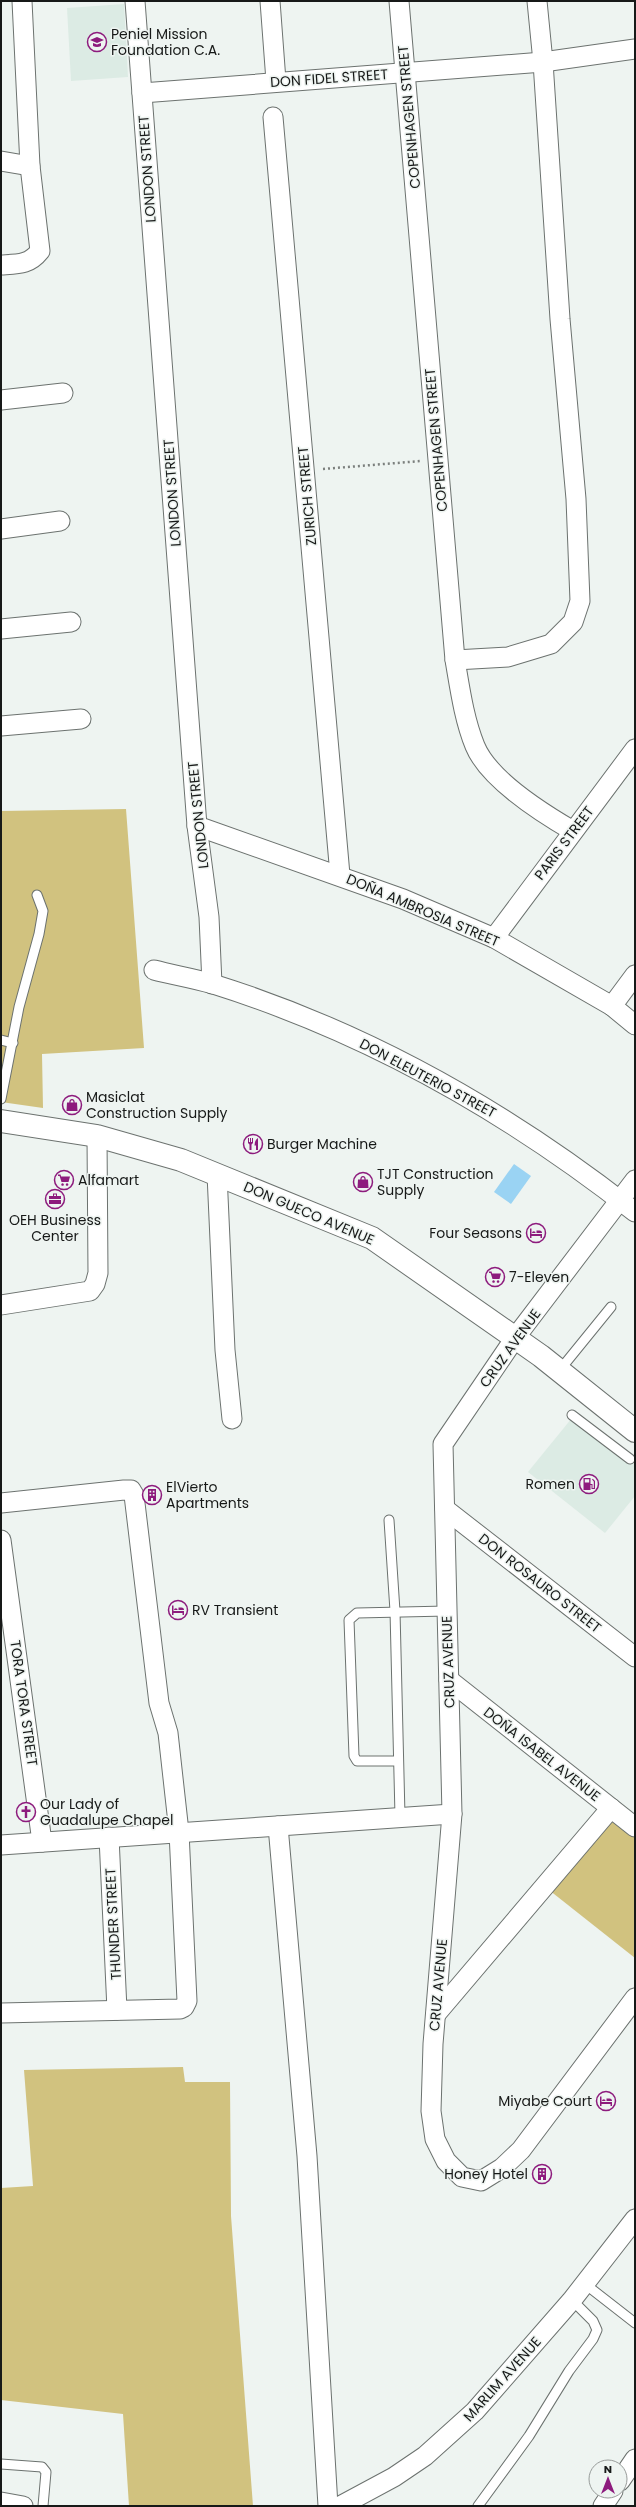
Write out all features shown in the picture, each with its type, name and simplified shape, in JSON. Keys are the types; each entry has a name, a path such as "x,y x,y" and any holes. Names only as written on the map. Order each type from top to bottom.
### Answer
{"main road":[{"name":"DON GUECO AVENUE","path":"1,1121 96,1136 180,1160 372,1238 559,1370 635,1431"}],"street":[{"path":"1,265 24,264 33,260 40,250 30,166 22,1"},
{"name":"LONDON STREET","path":"135,1 197,826 209,917 212,984"},
{"path":"270,1 276,81"},
{"name":"COPENHAGEN STREET","path":"400,1 455,660 465,713 476,747 489,767 538,812 573,831"},
{"path":"455,660 508,657 550,644 572,622 580,601 576,499 560,319 543,62 537,1"},
{"name":"DON FIDEL STREET","path":"142,93 276,81 543,62 635,49"},
{"name":"ZURICH STREET","path":"273,117 340,875"},
{"path":"1,161 30,166"},
{"path":"1,400 63,393"},
{"path":"1,529 60,522"},
{"path":"1,629 71,622"},
{"path":"1,726 81,719"},
{"name":"PARIS STREET","path":"494,938 635,749"},
{"name":"DOÑA AMBROSIA STREET","path":"197,826 340,875 494,938 612,1006 635,1025"},
{"name":"DON ELEUTERIO STREET","path":"154,970 212,984 300,1015 403,1062 514,1124 635,1212"},
{"path":"612,1006 635,975"},
{"path":"1,1305 90,1291 95,1284 98,1274 96,1136"},
{"path":"217,1174 225,1350 232,1419"},
{"name":"CRUZ AVENUE","path":"635,1180 515,1338 443,1444 452,1814 431,2078 431,2111 435,2139 446,2161 462,2177 481,2181 502,2168 521,2150 635,1998"},
{"path":"1,1503 124,1490 130,1490 134,1495 159,1703 168,1733 179,1832 187,2001 184,2007 180,2009 1,2013"},
{"name":"DON ROSAURO STREET","path":"445,1509 635,1657"},
{"name":"TORA TORA STREET","path":"1,1540 42,1842"},
{"name":"DOÑA ISABEL AVENUE","path":"449,1680 635,1827"},
{"path":"436,2014 611,1808"},
{"path":"1,1845 400,1816 452,1814"},
{"path":"278,1826 306,2156 328,2506"},
{"name":"THUNDER STREET","path":"109,1837 117,2010"},
{"name":"MARLIM AVENUE","path":"340,2506 394,2477 425,2456 475,2411 572,2300 635,2219"},
{"path":"628,2469 635,2459"},
{"path":"1,2502 23,2506"}],"lane":[{"path":"1,1099 19,1007 39,934 42,911 37,895"},
{"path":"1,1040 13,1042"},
{"path":"559,1370 610,1307"},
{"path":"572,1415 630,1459"},
{"path":"389,1520 394,1612 397,1761 400,1816"},
{"path":"397,1761 362,1762 356,1761 354,1756 349,1620 357,1613 446,1611"},
{"path":"584,2284 635,2323"},
{"path":"478,2506 529,2436 568,2371 593,2339 597,2330 593,2321 572,2300"},
{"path":"1,2464 42,2467 46,2472 43,2506"}],"path":[{"path":"304,470 438,460"}],"shaded area":[{"name":"Peniel Mission Foundation C.A.","path":"124,4 128,77 71,81 67,8"},
{"path":"126,809 144,1048 42,1054 43,1108 1,1102 1,811"},
{"name":"Romen","path":"576,1413 635,1460 635,1496 605,1533 528,1472"},
{"path":"616,1822 635,1834 635,1958 549,1890 608,1823"},
{"path":"183,2067 185,2082 230,2082 231,2216 253,2506 129,2506 123,2414 1,2400 1,2188 33,2186 24,2070"}],"water":[{"path":"514,1164 531,1176 511,1204 494,1192"}],"place":[{"name":"Peniel Mission Foundation C.A.","path":"97,42"},
{"name":"Masiclat Construction Supply","path":"72,1105"},
{"name":"Burger Machine","path":"253,1144"},
{"name":"Alfamart","path":"64,1180"},
{"name":"TJT Construction Supply","path":"363,1182"},
{"name":"OEH Business Center","path":"55,1199"},
{"name":"Four Seasons","path":"536,1233"},
{"name":"7-Eleven","path":"495,1277"},
{"name":"Romen","path":"589,1484"},
{"name":"ElVierto Apartments","path":"152,1495"},
{"name":"RV Transient","path":"178,1610"},
{"name":"Our Lady of Guadalupe Chapel","path":"26,1812"},
{"name":"Miyabe Court","path":"606,2101"},
{"name":"Honey Hotel","path":"542,2174"}]}
